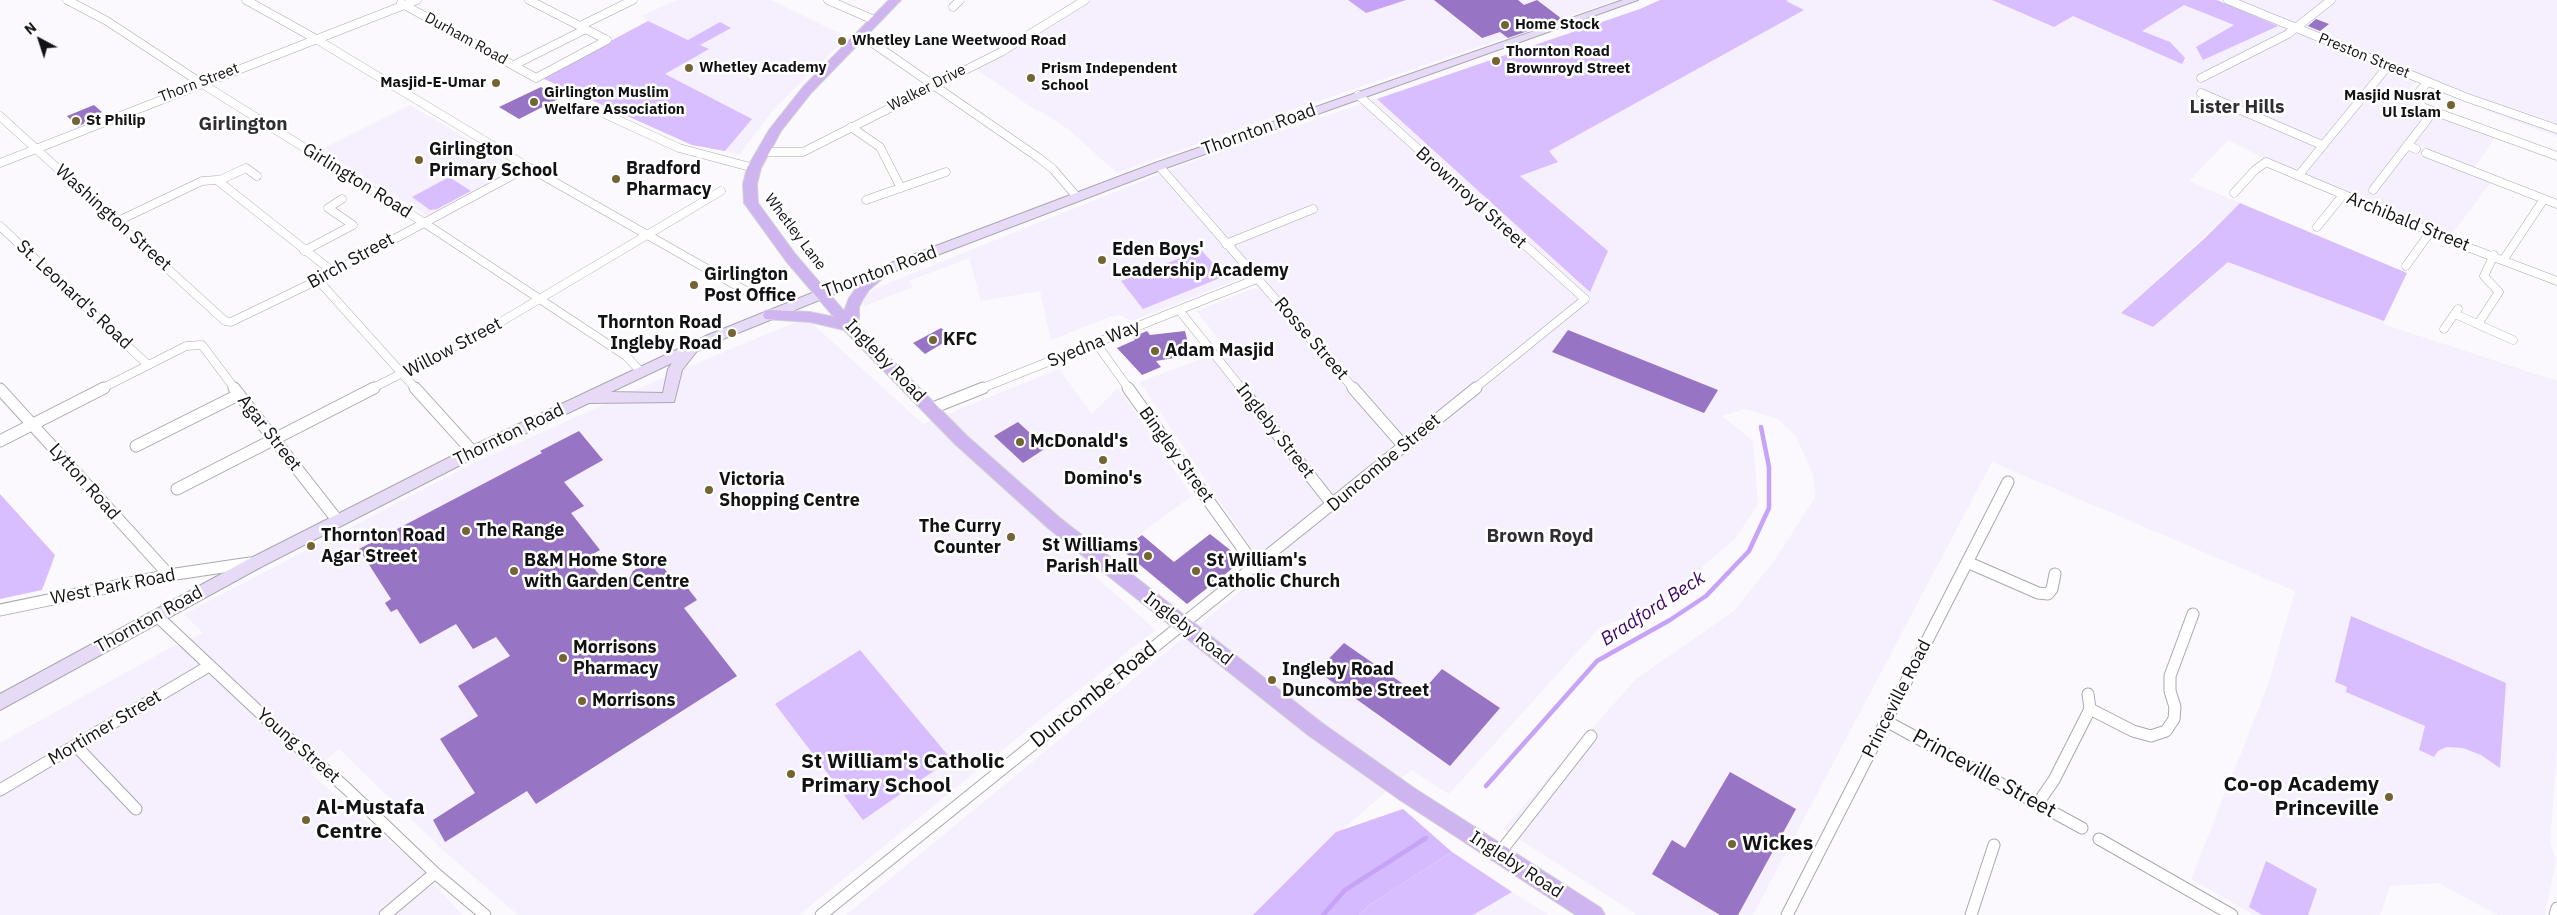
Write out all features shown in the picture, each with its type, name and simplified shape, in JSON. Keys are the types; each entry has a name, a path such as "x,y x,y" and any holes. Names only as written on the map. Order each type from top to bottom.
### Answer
{"main road":[{"name":"Whetley Lane","path":"822,294 791,258 751,203 750,184 761,152 775,130 807,90 895,0"},
{"name":"Thornton Road","path":"0,703 255,563 473,452 694,347 822,294 1159,166 1633,0"},
{"path":"770,315 810,317 850,327 852,307 856,298 864,287 884,270"},
{"name":"Ingleby Road","path":"822,294 850,327 961,440 1024,497 1180,624 1315,729 1498,855 1594,915"},
{"path":"580,400 628,396 669,398 675,369 694,347"}],"street":[{"name":"Girlington Road","path":"67,0 107,21 200,83 423,222 626,356 641,372"},
{"path":"246,0 316,39 528,167 754,295"},
{"name":"Durham Road","path":"396,0 536,78 607,40 583,28"},
{"name":"Thorn Street","path":"0,163 200,83 417,0"},
{"path":"529,0 583,28"},
{"path":"514,65 633,0"},
{"path":"828,0 874,20"},
{"path":"952,7 960,0"},
{"name":"Walker Drive","path":"761,152 785,154 803,152 1001,52 1085,0"},
{"name":"Preston Street","path":"2228,0 2428,82 2557,129"},
{"path":"2200,78 2297,28 2331,0"},
{"path":"861,35 932,86 1039,158 1053,169 1077,198"},
{"path":"2298,176 2388,66"},
{"path":"2428,82 2417,94 2422,107 2557,156"},
{"path":"2202,93 2322,145"},
{"name":"Brownroyd Street","path":"1358,95 1585,299"},
{"path":"2373,190 2433,112"},
{"path":"607,115 679,148 754,168"},
{"name":"Washington Street","path":"0,116 118,221 225,321"},
{"path":"851,127 880,147 901,188"},
{"path":"2407,145 2416,149"},
{"path":"2426,153 2557,204"},
{"name":"Archibald Street","path":"2234,193 2266,162 2431,231 2557,280"},
{"name":"Rosse Street","path":"1159,166 1226,244 1259,278 1403,445"},
{"name":"Birch Street","path":"225,321 240,318 318,280 528,167"},
{"path":"118,221 202,181 217,180 246,168 258,176"},
{"path":"866,200 946,172"},
{"path":"217,180 304,252 333,272"},
{"name":"Willow Street","path":"177,488 402,375 540,300 721,191"},
{"path":"2318,227 2343,195"},
{"path":"304,252 353,225 328,208 342,199"},
{"path":"2504,259 2544,199"},
{"path":"1226,244 1314,209"},
{"name":"St. Leonard's Road","path":"0,226 147,364"},
{"path":"2406,266 2431,231"},
{"path":"2478,324 2499,292 2484,276 2494,255"},
{"name":"Syedna Way","path":"930,409 1259,278"},
{"path":"318,280 473,452"},
{"name":"Duncombe Street","path":"1180,624 1256,568 1403,445 1585,299"},
{"name":"Ingleby Street","path":"1179,310 1333,505"},
{"path":"2444,329 2457,311 2478,324 2513,340"},
{"name":"Bingley Street","path":"1096,343 1256,568"},
{"name":"Agar Street","path":"147,364 186,346 202,345 338,521"},
{"path":"0,440 147,364"},
{"name":"Lytton Road","path":"0,389 169,575"},
{"path":"136,446 238,394"},
{"name":"Princeville Road","path":"1786,915 2008,482"},
{"path":"1967,562 2038,592 2048,594 2052,589 2055,574"},
{"name":"West Park Road","path":"0,610 169,575 255,563"},
{"path":"2090,709 2133,731 2151,736 2166,731 2174,719 2175,707 2170,691 2170,676 2193,614"},
{"name":"Young Street","path":"157,616 273,725 345,787 435,873 485,915"},
{"name":"Duncombe Road","path":"821,915 1180,624"},
{"name":"Mortimer Street","path":"0,790 209,666"},
{"path":"2038,804 2054,780 2090,709 2088,694"},
{"name":"Princeville Street","path":"1886,721 2082,828"},
{"path":"1498,855 1591,736"},
{"path":"76,746 136,808"},
{"path":"2099,839 2232,915"},
{"path":"1973,914 1994,845"},
{"path":"385,915 435,873"},
{"path":"2555,915 2557,908"}],"shaded area":[{"name":"Whetley Academy","path":"677,0 771,0 847,37 773,110 740,154 692,145 542,78 647,21 641,16"},
{"path":"1091,0 1617,0 1283,113 1117,173 1068,129 1039,110 1037,111 976,69"},
{"path":"1348,0 1406,0 1366,13"},
{"path":"1660,0 2217,0 2278,26 2286,22 2235,0 2557,0 2557,137 2484,110 2490,101 2424,76 2413,85 2409,93 2416,107 2495,137 2472,172 2491,182 2447,241 2276,171 2262,157 2228,140 2189,181 2240,203 2121,313 2153,327 2228,262 2384,321 2383,324 2557,381 2557,750 2550,844 2556,859 2545,915 2498,915 2438,883 2390,886 2380,915 2254,915 2191,879 2267,688 2295,591 1992,462 1753,915 1638,915 1503,829 1636,679 1734,611 1774,561 1815,498 1813,475 1796,436 1778,419 1745,409 1722,416 1753,441 1758,504 1735,539 1659,604 1599,628 1449,794 1411,770 1342,830 1260,915 846,915 1266,570 1140,382 1227,349 1196,311 1257,287 1243,270 1238,279 1132,321 1120,315 1109,317 1051,340 1040,291 981,301 969,258 909,281 913,287 864,306 863,301 866,295 874,289 1182,165 1640,9"},
{"path":"1660,0 1788,0 1786,1 1804,10 1549,151 1558,162 1520,176 1608,251 1590,292 1377,99 1640,9"},
{"path":"1992,0 2217,0 2278,26 2203,60 2196,47 2234,25 2184,5 2142,31 2170,42 2185,58 2182,64 2073,16 2054,27"},
{"path":"648,21 688,40 720,22 731,28 700,45 709,49 665,74 752,119 725,151 692,145 542,78"},
{"name":"Girlington Primary School","path":"410,105 518,169 428,216 320,150"},
{"path":"449,177 471,191 437,209 430,210 412,197"},
{"path":"2240,203 2407,273 2384,321 2228,262 2153,327 2121,313 2205,238"},
{"path":"1201,250 1225,276 1143,309 1121,281"},
{"path":"806,318 923,424 1059,369 1092,414 1118,388 1192,496 1089,571 1156,630 1037,722 799,915 518,915 444,851 339,749 310,773 419,867 462,915 0,915 0,743 168,649 203,633 184,614 474,463 678,371"},
{"path":"0,494 55,555 42,590 0,599"},
{"path":"2351,616 2506,683 2500,768 2481,755 2463,748 2446,747 2438,751 2434,757 2419,750 2425,726 2346,692 2347,687 2335,682"},
{"path":"860,650 951,759 863,820 775,704"},
{"path":"1403,809 1452,852 1368,906 1359,915 1253,915 1336,832"},
{"path":"1452,852 1512,892 1473,915 1359,915 1368,906"},
{"path":"2266,861 2317,889 2308,915 2262,915 2249,907"},
{"path":"1512,892 1549,915 1473,915"}],"building":[{"name":"Home Stock","path":"1434,0 1518,0 1524,5 1537,0 1562,19 1508,38 1500,32 1482,38"},
{"path":"2316,19 2329,24 2320,31 2308,26"},
{"name":"Girlington Muslim Welfare Association","path":"541,87 560,98 519,119 499,107"},
{"name":"St Philip","path":"94,105 102,112 97,115 100,117 77,127 67,116"},
{"name":"KFC","path":"941,328 953,337 925,354 913,343"},
{"path":"1568,330 1718,390 1704,413 1552,352"},
{"name":"Adam Masjid","path":"1147,331 1150,335 1185,331 1191,355 1156,361 1161,367 1142,375 1117,348 1135,340 1133,337"},
{"name":"McDonald's","path":"1018,422 1046,448 1023,463 994,436"},
{"path":"579,431 603,460 564,482 584,506 571,513 600,550 586,558 608,586 618,580 628,581 633,571 645,563 660,563 667,572 663,582 683,582 697,600 684,608 737,676 536,804 527,791 445,842 433,820 475,793 440,739 478,716 458,686 510,656 496,637 473,649 456,624 420,644 397,609 391,612 385,603 391,599 359,549 542,453 540,451"},
{"name":"St William's Catholic Church","path":"1210,534 1234,553 1238,564 1187,604 1122,550 1142,535 1174,562"},
{"path":"1344,643 1419,695 1442,669 1500,708 1450,766 1317,671"},
{"name":"Wickes","path":"1730,772 1796,809 1738,915 1720,915 1652,874 1672,840 1685,848"}],"waterway":[{"name":"Bradford Beck","path":"1486,786 1597,661 1670,620 1706,596 1749,551 1769,508 1769,467 1761,427"},
{"name":"Bradford Beck","path":"1323,915 1345,890 1426,838"}],"place":[{"name":"Home Stock","path":"1505,25"},
{"name":"Whetley Lane Weetwood Road","path":"842,41"},
{"name":"Thornton Road Brownroyd Street","path":"1496,61"},
{"name":"Whetley Academy","path":"689,68"},
{"name":"Prism Independent School","path":"1031,78"},
{"name":"Masjid-E-Umar","path":"496,83"},
{"name":"Girlington Muslim Welfare Association","path":"534,102"},
{"name":"Masjid Nusrat Ul Islam","path":"2451,105"},
{"name":"St Philip","path":"76,121"},
{"name":"Girlington Primary School","path":"419,160"},
{"name":"Bradford Pharmacy","path":"616,179"},
{"name":"Eden Boys' Leadership Academy","path":"1102,260"},
{"name":"Girlington Post Office","path":"694,285"},
{"name":"Thornton Road Ingleby Road","path":"732,333"},
{"name":"KFC","path":"933,340"},
{"name":"Adam Masjid","path":"1155,351"},
{"name":"McDonald's","path":"1020,442"},
{"name":"Domino's","path":"1103,460"},
{"name":"Victoria Shopping Centre","path":"709,490"},
{"name":"The Range","path":"466,531"},
{"name":"The Curry Counter","path":"1011,537"},
{"name":"Thornton Road Agar Street","path":"311,546"},
{"name":"St Williams Parish Hall","path":"1148,556"},
{"name":"B&M Home Store with Garden Centre","path":"514,571"},
{"name":"St William's Catholic Church","path":"1196,571"},
{"name":"Morrisons Pharmacy","path":"563,658"},
{"name":"Ingleby Road Duncombe Street","path":"1272,680"},
{"name":"Morrisons","path":"582,701"},
{"name":"St William's Catholic Primary School","path":"791,774"},
{"name":"Co-op Academy Princeville","path":"2389,797"},
{"name":"Al-Mustafa Centre","path":"306,820"},
{"name":"Wickes","path":"1732,844"}],"district":[{"name":"Lister Hills","path":"2237,108"},
{"name":"Girlington","path":"243,125"},
{"name":"Brown Royd","path":"1540,537"}]}
